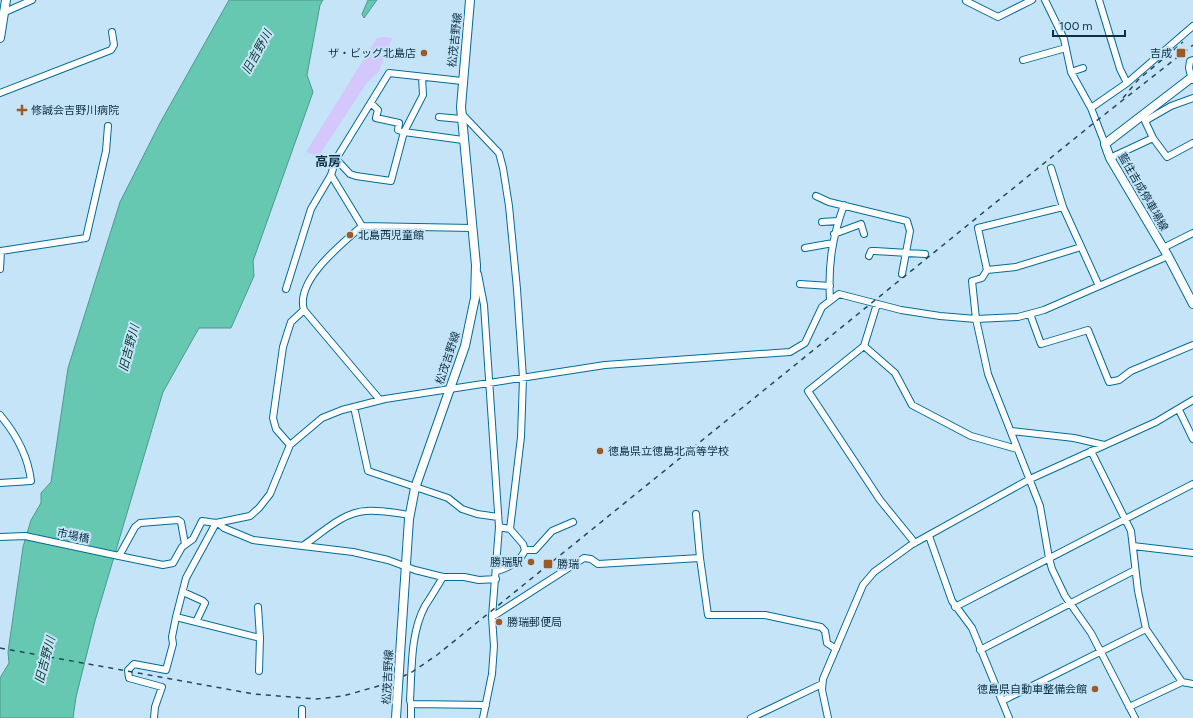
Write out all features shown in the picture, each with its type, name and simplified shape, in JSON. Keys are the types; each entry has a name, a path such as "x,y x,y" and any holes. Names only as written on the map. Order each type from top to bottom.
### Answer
{"main road":[{"path":"0,38 6,0"},
{"name":"松茂吉野線","path":"396,718 410,515 415,488 465,346 475,298 476,265 461,116 462,81 470,0"},
{"path":"1105,144 1158,109 1192,80"},
{"name":"藍住吉成停車場線","path":"1105,144 1110,158 1168,256 1193,304"}],"street":[{"path":"5,12 32,0"},
{"path":"968,0 966,2 998,17 1032,0"},
{"path":"1045,0 1056,19 1066,48 1071,72 1091,108 1105,144"},
{"path":"1099,0 1120,69 1127,83"},
{"path":"1091,108 1127,83 1193,26"},
{"path":"0,94 111,50 114,45 112,32"},
{"path":"1023,60 1066,48"},
{"path":"1192,80 1189,68 1190,61 1193,60"},
{"path":"1071,72 1083,68"},
{"path":"286,289 311,209 330,175 336,159 389,73 462,81"},
{"path":"336,159 350,174 391,181 404,132 423,95 422,77"},
{"path":"1193,98 1158,109 1145,122 1153,138 1167,157 1193,143"},
{"path":"371,103 378,110 376,118 399,123 398,130 463,140"},
{"path":"439,117 461,116 499,153 504,168 515,261 523,378 521,436 510,529"},
{"path":"0,269 0,251 86,238 106,150 108,126"},
{"path":"1110,158 1153,138"},
{"path":"1051,168 1063,207 1099,286"},
{"path":"330,175 362,226"},
{"path":"816,196 907,222 910,230 902,274"},
{"path":"830,300 829,267 834,234 844,205"},
{"path":"1063,207 978,228 986,270 982,278 972,281 976,319 988,374 1030,479 1043,517 1048,558 1058,584 1091,633 1135,718"},
{"path":"822,222 838,221"},
{"path":"834,234 861,224 864,234"},
{"path":"380,400 304,310 302,305 311,275 331,254 362,226 472,228"},
{"path":"1163,248 1193,233"},
{"path":"805,248 833,243"},
{"path":"986,270 1016,267 1082,247"},
{"path":"869,256 871,251 925,254"},
{"path":"118,555 135,527 140,523 147,521 178,520 181,522 185,544 193,539 202,521 217,523 243,519 250,516 259,508 270,494 290,445 322,418 354,407 380,400 605,365 780,354 790,352 805,343 822,307 839,294 846,294 901,310 940,316 976,319 1018,317 1030,314 1099,286 1168,256"},
{"path":"476,265 484,305 499,527 497,571 492,617 494,646 492,674 483,718"},
{"path":"800,284 830,286"},
{"path":"877,304 864,346 808,391 880,500 913,544"},
{"path":"290,445 276,429 273,418 284,347 288,331 291,322 304,310"},
{"path":"1030,314 1041,344 1088,330 1109,382 1119,380 1131,371 1193,345"},
{"path":"864,346 895,373 912,405 971,436 1017,449"},
{"path":"828,718 822,684 863,585 874,572 913,544 1030,479 1156,422 1179,410 1193,400"},
{"path":"354,407 368,471 448,498 462,509 477,514 498,517"},
{"path":"1179,410 1193,439"},
{"path":"0,415 9,425 24,452 31,481 0,483"},
{"path":"1011,431 1074,438 1104,445"},
{"path":"1091,451 1131,531 1135,570 1146,629 1182,682"},
{"path":"955,607 1193,484"},
{"path":"304,546 337,522 356,513 366,511 385,511 410,515"},
{"path":"696,514 700,558 708,615 765,615 821,627 825,631 826,643 836,649"},
{"path":"525,550 535,550 552,531 573,522"},
{"path":"217,523 224,528 252,540 304,546 374,557 388,560 443,578 464,577 479,580 496,579"},
{"path":"154,718 155,707 162,687 129,678 128,670 134,664 166,670 173,644 172,637 186,578 217,523"},
{"path":"497,571 508,568 524,555 525,550 510,529 499,527"},
{"name":"市場橋","path":"0,537 26,536 164,565 173,562 185,544"},
{"path":"929,536 955,607 972,628 1009,718"},
{"path":"1133,546 1193,552"},
{"path":"492,617 584,558 591,559 598,564 700,558"},
{"path":"980,650 1135,570"},
{"path":"411,718 412,704 410,700 412,662 416,633 425,606 443,578"},
{"path":"183,592 205,603 196,622"},
{"path":"258,607 260,638 259,671"},
{"path":"176,618 260,638"},
{"path":"1002,701 1146,629"},
{"path":"1129,707 1182,682 1193,684"},
{"path":"751,718 822,684"},
{"path":"412,704 486,705"},
{"path":"302,709 302,718"}],"shaded area":[{"path":"377,38 392,38 379,71 366,84 318,157 306,152"}],"water":[{"name":"旧吉野川","path":"229,0 323,0 320,5 307,75 313,92 253,261 254,276 231,328 199,328 163,392 95,621 76,697 73,718 0,718 0,678 9,663 8,652 23,547 31,520 41,503 41,493 51,482 68,368 120,202 160,123"},
{"path":"368,0 377,0 364,18 362,14"}],"railway":[{"path":"1123,98 1138,80 1183,42"},
{"path":"0,648 254,694 316,699 343,696 389,683 412,672 437,655 1095,122 1193,45"}],"place":[{"name":"ザ・ビッグ北島店","path":"424,53"},
{"name":"吉成","path":"1181,53"},
{"name":"修誠会吉野川病院","path":"22,110"},
{"name":"北島西児童館","path":"350,235"},
{"name":"徳島県立徳島北高等学校","path":"600,451"},
{"name":"勝瑞駅","path":"531,562"},
{"name":"勝瑞","path":"548,564"},
{"name":"勝瑞郵便局","path":"499,622"},
{"name":"徳島県自動車整備会館","path":"1095,689"}],"district":[{"name":"高房","path":"328,161"}]}
